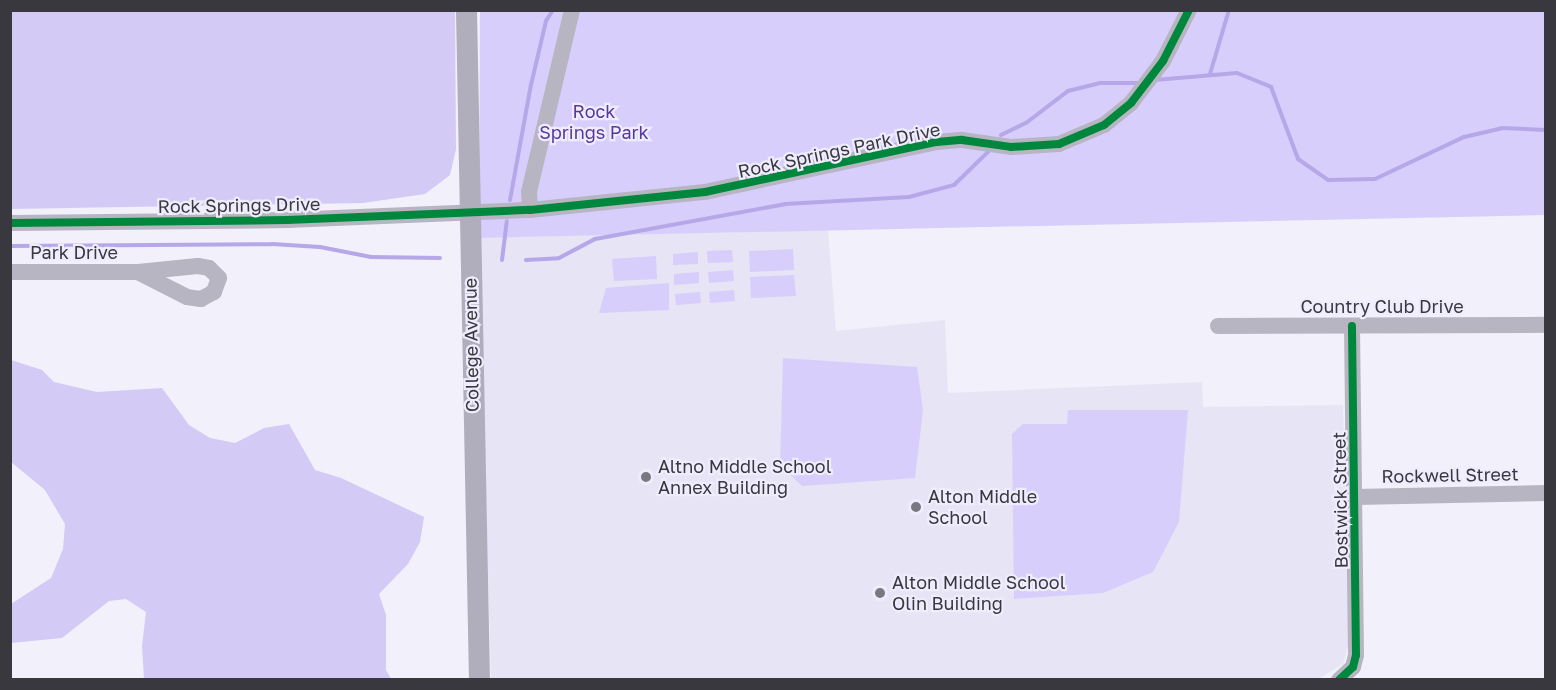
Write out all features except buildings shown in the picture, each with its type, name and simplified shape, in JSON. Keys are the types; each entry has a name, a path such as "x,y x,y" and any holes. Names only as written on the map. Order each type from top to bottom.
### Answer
{"main road":[{"name":"College Avenue","path":"466,10 468,211 479,680"}],"street":[{"path":"530,210 529,192 572,10"},
{"name":"Rock Springs Park Drive","path":"468,211 530,210 705,192 937,142 962,140 1033,147 1074,140 1104,125 1131,103 1163,61 1189,10"},
{"name":"Rock Springs Drive","path":"10,223 287,220 468,211"},
{"name":"Park Drive","path":"10,272 138,272"},
{"name":"Country Club Drive","path":"1218,326 1545,325"},
{"name":"Bostwick Street","path":"1344,676 1356,655 1352,326"},
{"name":"Rockwell Street","path":"1355,496 1545,493"}],"shaded area":[{"path":"10,11 455,11 456,149 450,175 425,194 363,203 11,209"},
{"name":"Alton Middle School","path":"828,230 836,331 945,320 948,393 1202,382 1203,407 1343,405 1349,641 1343,664 1320,678 491,679 479,238"},
{"path":"11,360 42,370 54,382 97,392 162,388 189,425 210,438 235,443 264,428 289,424 315,470 341,478 424,517 420,542 408,564 379,594 386,615 386,670 391,679 144,679 142,646 146,612 126,599 109,601 62,638 11,643 11,604 51,578 63,549 65,524 45,490 11,462"}],"green space":[{"name":"Rock Springs Park","path":"480,11 1545,11 1545,215 479,238"},
{"path":"793,249 794,270 750,272 749,251"},
{"path":"732,250 733,262 708,263 707,251"},
{"path":"698,252 698,264 673,265 673,254"},
{"path":"656,256 657,279 614,281 612,259"},
{"path":"733,270 734,281 709,283 708,272"},
{"path":"699,272 699,283 674,285 674,274"},
{"path":"794,275 796,296 751,298 750,277"},
{"path":"669,283 669,310 599,313 606,288"},
{"path":"734,290 735,301 710,303 709,292"},
{"path":"700,292 701,303 676,305 675,294"},
{"path":"783,358 917,367 923,410 915,478 802,486 780,465"},
{"path":"1068,410 1188,410 1179,522 1153,572 1103,593 1014,599 1012,434 1023,424 1067,424"}],"waterway":[{"path":"510,200 531,85 546,21 553,10"},
{"path":"1210,74 1229,10"},
{"path":"1155,80 1237,73 1271,87 1298,159 1328,180 1375,179 1464,137 1502,128 1546,130"},
{"path":"1001,135 1026,123 1068,91 1100,83 1139,83"},
{"path":"526,260 559,258 595,239 785,204 909,197 954,185 990,150"},
{"path":"502,260 507,221"},
{"path":"10,246 272,244 320,247 371,257 440,258"}],"cycle path":[{"path":"10,223 287,220 530,210 705,192 937,142 962,140 1011,147 1059,144 1104,125 1131,103 1163,61 1189,10"},
{"path":"1339,680 1353,667 1356,655 1352,326"}],"place":[{"name":"Altno Middle School Annex Building","path":"646,477"},
{"name":"Alton Middle School","path":"916,507"},
{"name":"Alton Middle School Olin Building","path":"880,593"}]}
